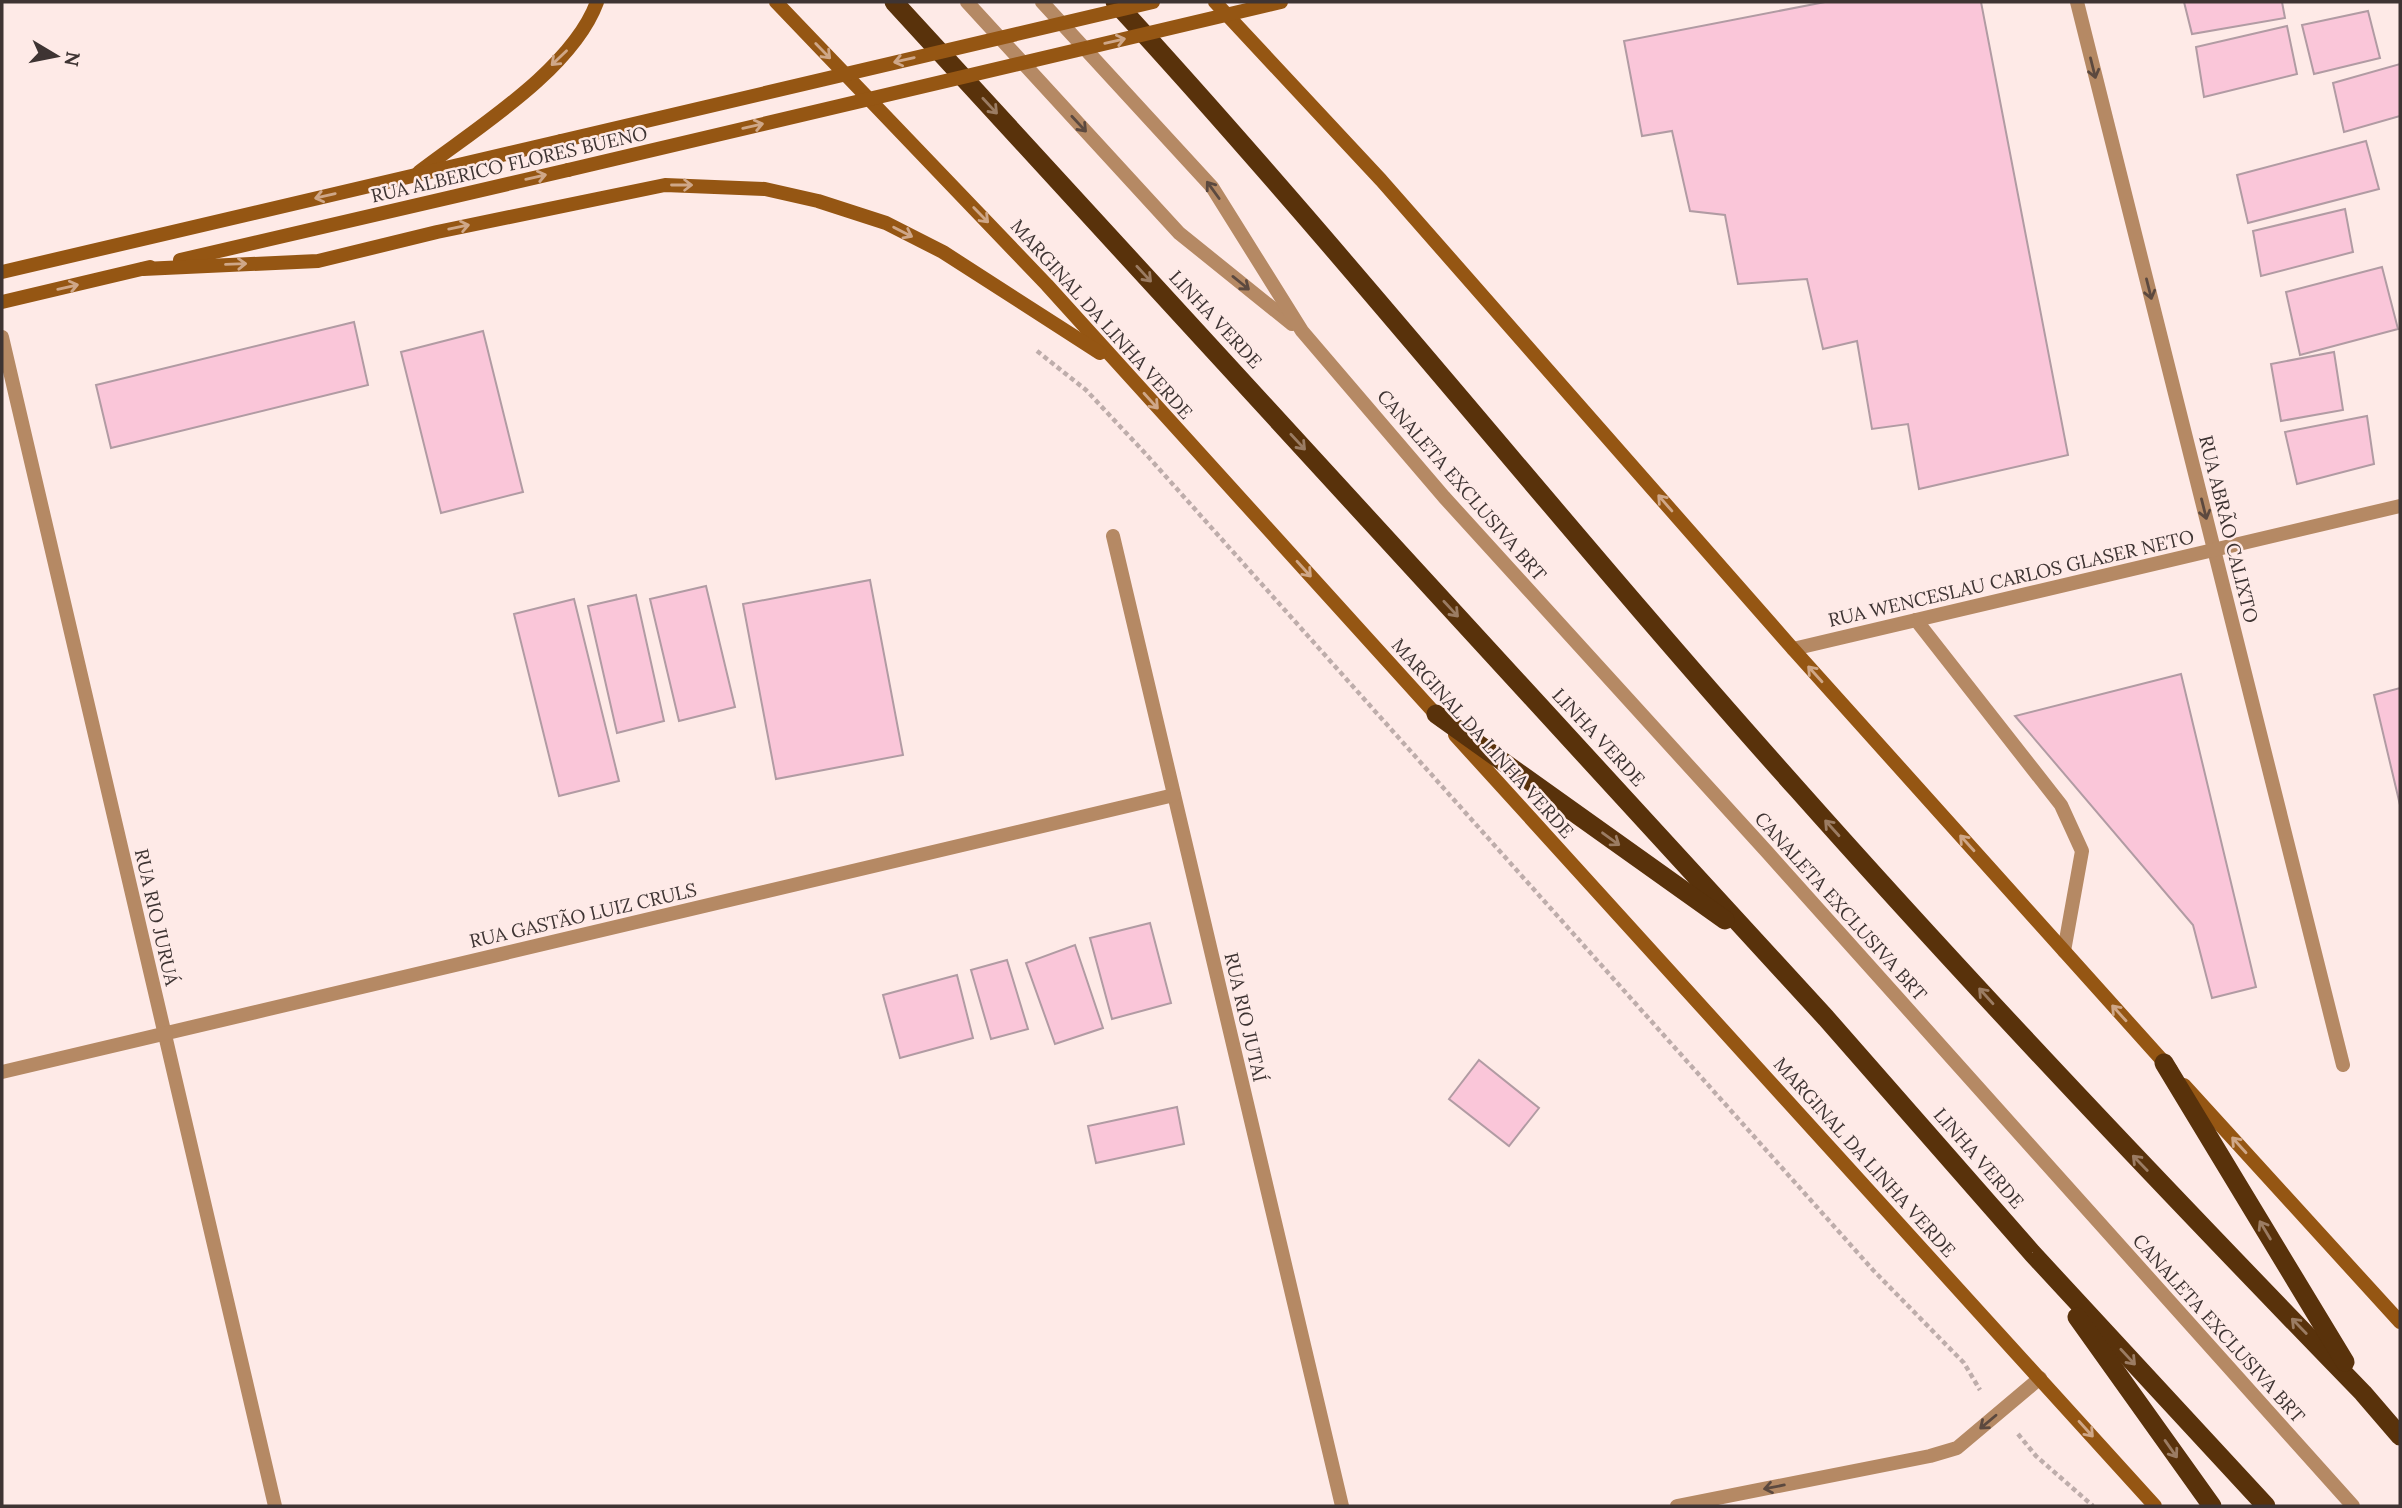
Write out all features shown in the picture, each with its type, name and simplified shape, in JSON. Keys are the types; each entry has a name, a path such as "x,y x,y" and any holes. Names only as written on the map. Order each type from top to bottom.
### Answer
{"highway":[{"name":"LINHA VERDE","path":"894,2 1758,944 2032,1253 2266,1506"},
{"path":"1115,2 1239,138 1796,789 2116,1138 2363,1393 2400,1436"},
{"path":"1436,714 1758,944"},
{"path":"2164,1063 2363,1393"},
{"path":"2032,1253 2212,1506"}],"main road":[{"path":"415,175 530,86 570,47 597,2"},
{"name":"MARGINAL DA LINHA VERDE","path":"776,2 1007,242 2155,1506"},
{"name":"RUA ALBERICO FLORES BUENO","path":"2,272 1153,2"},
{"path":"1215,2 1390,190 1793,649 2400,1322"},
{"name":"RUA ALBERICO FLORES BUENO","path":"2,302 1281,2"},
{"path":"143,269 318,261 437,232 665,185 765,189 818,201 886,223 1009,293 1118,365"}],"street":[{"name":"CANALETA EXCLUSIVA BRT","path":"967,2 1179,233 1302,331"},
{"name":"CANALETA EXCLUSIVA BRT","path":"1042,2 1212,187 1302,331 1444,497 1768,853 2353,1506"},
{"name":"RUA ABRÃO CALIXTO","path":"2077,2 2343,1065"},
{"name":"RUA RIO JURUÁ","path":"2,337 275,1506"},
{"name":"RUA WENCESLAU CARLOS GLASER NETO","path":"1793,649 2400,506"},
{"name":"RUA RIO JUTAÍ","path":"1113,536 1342,1506"},
{"path":"1916,620 2060,805 2082,851 2064,951"},
{"name":"RUA GASTÃO LUIZ CRULS","path":"2,1072 1174,795"},
{"path":"1677,1506 1930,1456 1957,1448 2040,1378"}],"path":[{"path":"1034,350 1086,390 1144,452 1873,1270 1964,1363 1972,1381"},
{"path":"2036,1456 2093,1506"}],"building":[{"path":"1825,2 1981,2 2068,455 1919,489 1908,424 1872,429 1857,341 1823,349 1807,279 1738,284 1725,215 1690,211 1672,131 1642,136 1624,41"},
{"path":"2184,2 2282,2 2285,18 2192,34"},
{"path":"2368,11 2380,58 2314,74 2302,25"},
{"path":"2287,26 2297,74 2204,97 2196,47"},
{"path":"2400,64 2400,116 2344,132 2333,83"},
{"path":"2366,141 2379,189 2248,223 2237,175"},
{"path":"2345,209 2353,252 2261,276 2253,231"},
{"path":"2382,267 2398,329 2300,355 2286,292"},
{"path":"354,322 368,385 111,448 96,385"},
{"path":"483,331 523,492 441,513 401,352"},
{"path":"2334,352 2343,410 2281,421 2271,364"},
{"path":"2367,416 2374,464 2297,484 2285,432"},
{"path":"870,580 903,755 776,779 743,604"},
{"path":"706,586 735,707 679,721 650,599"},
{"path":"636,595 664,721 617,733 588,606"},
{"path":"574,599 619,781 559,796 514,614"},
{"path":"2181,674 2256,987 2212,998 2193,925 2015,716"},
{"path":"2400,688 2400,805 2374,695"},
{"path":"1150,923 1171,1003 1112,1019 1090,938"},
{"path":"1075,945 1103,1028 1055,1044 1026,963"},
{"path":"1007,960 1028,1029 991,1039 971,970"},
{"path":"957,975 973,1038 900,1058 883,995"},
{"path":"1479,1060 1539,1108 1509,1146 1449,1099"},
{"path":"1177,1107 1184,1144 1096,1163 1088,1126"}]}
